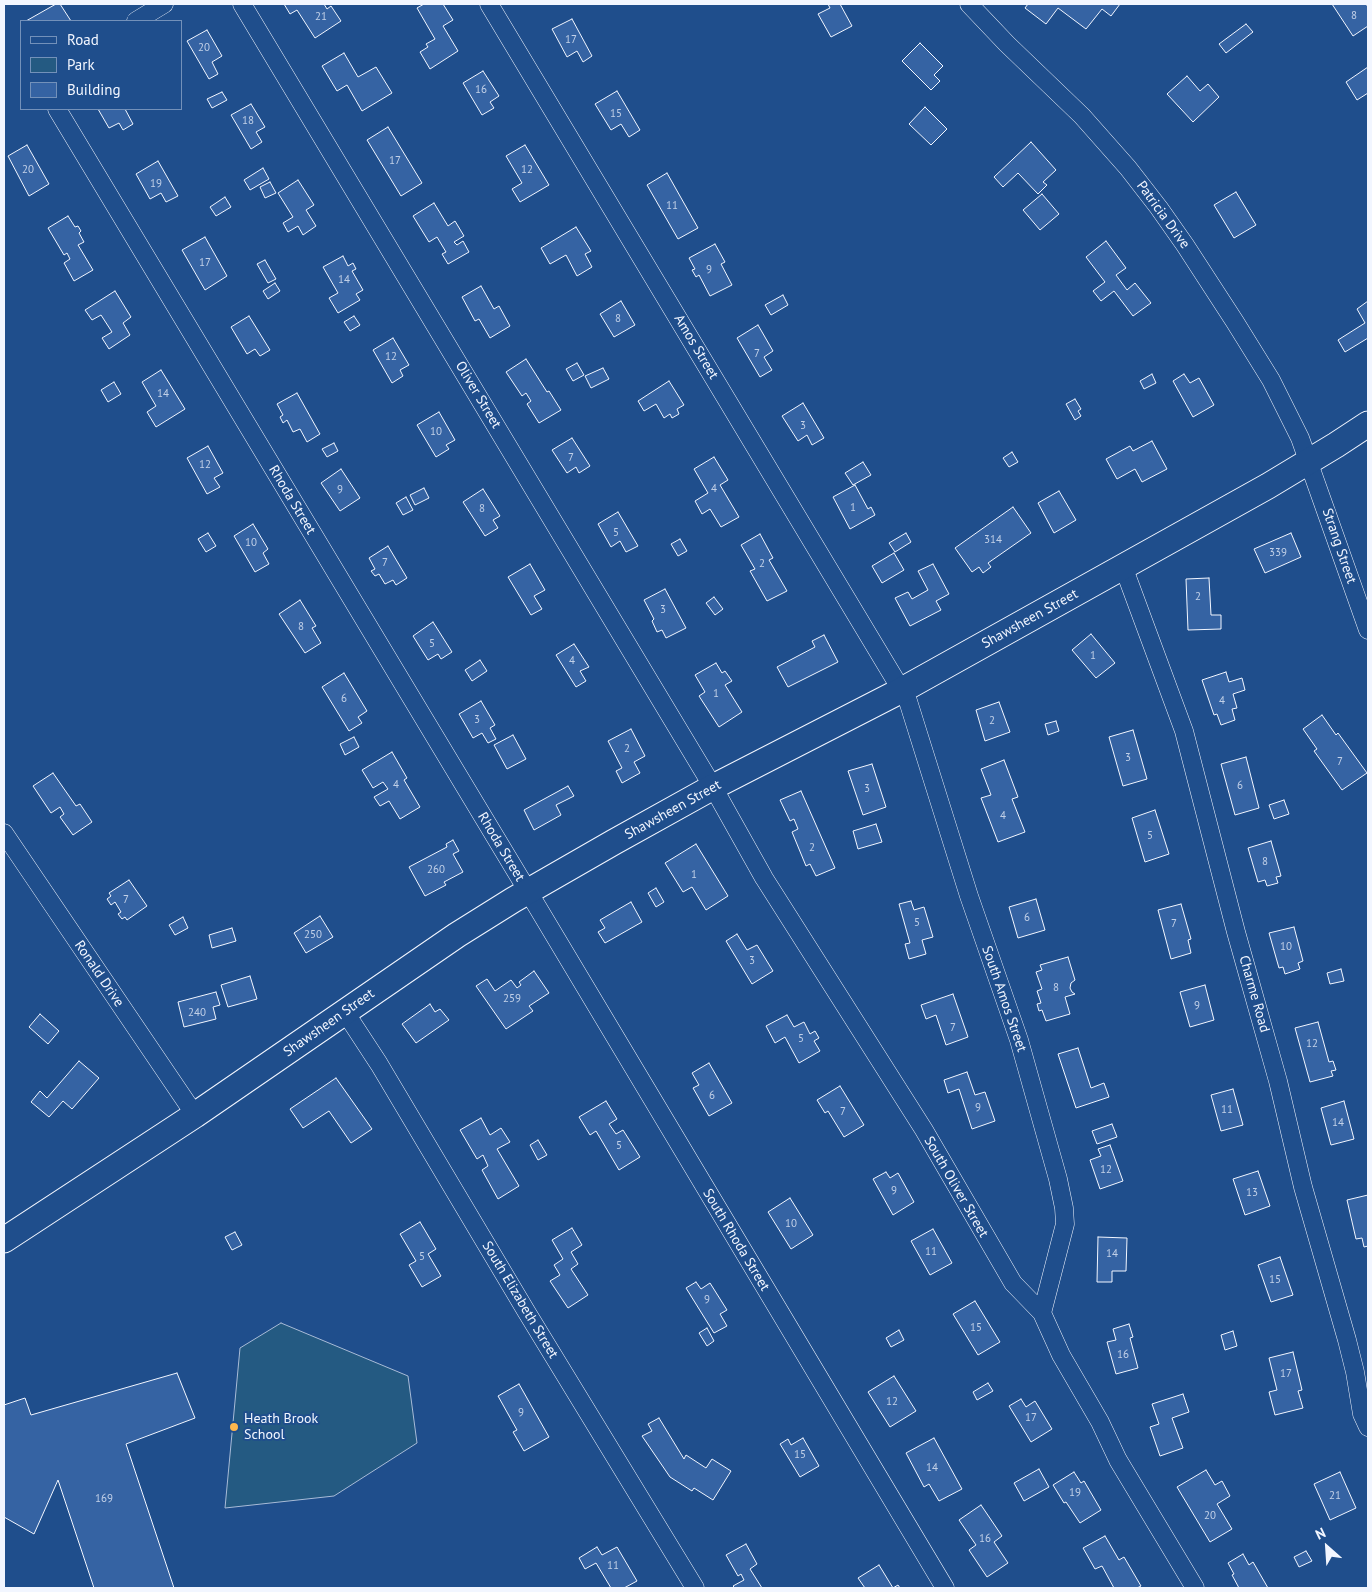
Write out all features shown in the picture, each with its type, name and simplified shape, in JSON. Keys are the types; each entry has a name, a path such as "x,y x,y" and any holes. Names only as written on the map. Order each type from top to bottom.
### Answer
{"main road":[{"name":"Shawsheen Street","path":"4,1240 195,1115 457,935 528,892 713,787 902,690 1309,461 1368,424"}],"street":[{"path":"138,20 164,4"},
{"name":"Oliver Street","path":"242,4 713,787"},
{"name":"Amos Street","path":"489,4 902,690"},
{"name":"Patricia Drive","path":"969,4 1007,44 1082,116 1128,168 1159,208 1190,252 1271,380 1309,461"},
{"name":"Rhoda Street","path":"58,110 528,892"},
{"name":"Strang Street","path":"1309,461 1368,630"},
{"name":"Charme Road","path":"1123,566 1184,731 1236,932 1278,1081 1303,1187 1349,1348 1362,1414 1368,1426"},
{"name":"South Amos Street","path":"902,690 915,721 969,896 1019,1040 1058,1179 1065,1224 1042,1313"},
{"name":"South Oliver Street","path":"713,787 764,878 924,1130 1013,1283 1042,1313 1061,1355 1100,1422 1118,1460 1195,1588"},
{"name":"Ronald Drive","path":"4,833 195,1115"},
{"name":"South Rhoda Street","path":"528,892 945,1588"},
{"name":"South Elizabeth Street","path":"345,1012 379,1064 526,1311 695,1588"}],"green space":[{"path":"281,1323 408,1376 417,1443 334,1496 225,1508 240,1348"}],"building":[{"path":"56,4 60,4 70,20 28,20"},
{"path":"284,4 324,4 327,9 331,6 341,21 315,38 297,10 290,14"},
{"path":"424,4 443,4 453,20 443,26 458,51 430,69 420,52 428,47 426,44 435,39 417,8"},
{"path":"828,4 840,4 852,26 831,37 818,14 830,8"},
{"path":"1028,4 1120,4 1111,16 1102,9 1086,29 1058,8 1046,24 1025,8"},
{"path":"1332,4 1366,4 1368,7 1368,26 1353,36"},
{"path":"572,19 592,56 583,62 577,51 567,57 552,29"},
{"path":"1246,24 1253,32 1226,53 1219,44"},
{"path":"207,30 222,56 212,62 218,74 209,79 187,41"},
{"path":"920,43 943,66 934,75 940,81 931,90 902,61"},
{"path":"344,53 358,77 376,67 392,93 362,111 347,85 337,91 322,66"},
{"path":"1368,67 1368,93 1357,100 1346,82"},
{"path":"483,71 499,96 490,102 494,108 482,115 463,83"},
{"path":"1187,76 1200,91 1208,84 1219,97 1193,122 1167,94"},
{"path":"617,91 640,130 629,137 621,124 611,130 595,104"},
{"path":"222,92 227,100 212,108 207,99"},
{"path":"251,104 265,127 256,132 262,142 251,149 231,115"},
{"path":"925,107 947,129 931,145 909,124"},
{"path":"99,110 126,110 133,124 123,130 119,123 109,128"},
{"path":"388,127 422,183 401,196 367,140"},
{"path":"1031,142 1056,170 1043,182 1047,185 1038,194 1018,173 1003,187 994,177"},
{"path":"27,145 49,184 29,196 8,156"},
{"path":"525,145 549,185 520,202 512,189 522,183 506,156"},
{"path":"158,161 178,196 166,202 161,193 150,199 136,174"},
{"path":"263,168 269,179 250,190 244,180"},
{"path":"667,173 698,228 678,239 647,185"},
{"path":"298,180 314,205 306,210 316,226 303,235 298,226 288,232 283,223 293,217 278,193"},
{"path":"270,182 276,193 265,198 260,187"},
{"path":"1236,192 1256,225 1234,238 1214,205"},
{"path":"1042,194 1059,214 1040,230 1023,210"},
{"path":"225,197 231,207 216,216 210,207"},
{"path":"434,203 448,226 455,221 464,236 454,242 457,245 463,241 469,252 448,264 442,254 446,252 437,237 429,242 413,216"},
{"path":"68,216 75,227 78,226 81,231 79,233 84,242 78,245 93,270 74,281 64,263 70,259 67,253 64,255 48,228"},
{"path":"576,227 591,251 585,254 592,267 577,276 566,255 550,264 541,248"},
{"path":"205,237 227,276 205,290 182,250"},
{"path":"1106,241 1126,268 1116,275 1127,290 1135,283 1151,303 1133,316 1114,291 1101,301 1093,291 1105,282 1086,257"},
{"path":"715,244 725,262 721,264 732,285 710,296 699,275 696,277 692,270 695,269 689,258"},
{"path":"343,256 348,266 353,263 356,269 352,271 363,290 356,294 360,300 338,313 329,298 338,293 323,267"},
{"path":"265,260 276,279 268,283 257,264"},
{"path":"275,283 280,291 268,299 263,291"},
{"path":"481,286 494,309 499,306 510,326 490,338 479,319 475,321 462,297"},
{"path":"115,291 131,317 123,323 130,335 109,349 102,338 112,332 101,315 92,320 85,310"},
{"path":"783,295 788,305 771,315 765,305"},
{"path":"621,301 635,325 614,337 600,314"},
{"path":"1368,301 1368,338 1345,352 1338,340 1365,323 1357,309"},
{"path":"249,316 270,350 260,356 255,349 247,354 231,327"},
{"path":"354,316 360,325 350,331 344,322"},
{"path":"758,325 773,351 764,357 772,370 760,377 737,338"},
{"path":"393,338 409,365 400,370 403,376 392,383 373,350"},
{"path":"526,359 561,410 539,423 527,404 531,401 526,393 522,396 506,372"},
{"path":"577,363 584,375 573,381 566,369"},
{"path":"603,368 609,379 591,388 585,376"},
{"path":"161,370 185,409 156,427 147,412 156,406 142,382"},
{"path":"1152,374 1156,383 1144,389 1140,381"},
{"path":"1184,374 1190,383 1199,378 1214,405 1193,417 1173,381"},
{"path":"669,381 684,405 677,409 679,414 672,418 670,414 664,418 656,404 644,411 638,401"},
{"path":"114,382 121,394 108,402 101,390"},
{"path":"297,393 320,434 307,442 300,429 293,432 287,420 283,423 280,417 283,415 277,404"},
{"path":"1075,399 1081,409 1078,411 1081,416 1075,420 1066,404"},
{"path":"803,403 824,438 812,445 807,435 798,441 782,416"},
{"path":"439,412 455,440 446,445 449,449 436,457 417,425"},
{"path":"572,438 590,466 579,473 576,467 567,473 552,450"},
{"path":"1152,441 1167,469 1142,482 1135,469 1117,479 1106,459 1130,446 1133,451"},
{"path":"334,443 338,451 327,457 322,449"},
{"path":"208,446 223,473 214,478 220,487 207,494 187,458"},
{"path":"1012,452 1018,462 1009,467 1003,458"},
{"path":"714,457 728,480 720,485 739,517 721,527 710,509 702,514 695,501 708,493 694,469"},
{"path":"863,462 871,475 853,485 845,473"},
{"path":"341,469 360,498 340,511 321,483"},
{"path":"855,485 868,509 871,507 875,515 850,529 833,497"},
{"path":"424,488 429,498 415,505 410,495"},
{"path":"483,489 500,516 493,520 498,528 485,536 463,502"},
{"path":"1059,491 1076,520 1054,533 1038,503"},
{"path":"406,497 413,510 403,515 396,503"},
{"path":"1013,507 1031,533 988,563 991,567 983,573 979,567 972,572 955,548"},
{"path":"618,512 638,546 626,552 620,541 611,547 598,524"},
{"path":"253,524 268,549 263,553 269,564 255,572 234,536"},
{"path":"208,533 216,546 206,552 198,539"},
{"path":"906,533 911,542 895,552 889,543"},
{"path":"1291,533 1301,557 1265,573 1254,549"},
{"path":"760,534 773,558 769,560 787,591 767,601 750,571 755,569 741,545"},
{"path":"680,539 687,551 678,556 671,544"},
{"path":"388,546 407,578 396,585 393,580 385,584 379,574 375,576 371,571 375,569 369,558"},
{"path":"894,553 904,570 882,583 872,566"},
{"path":"530,564 545,590 534,596 542,609 531,615 508,577"},
{"path":"933,564 949,594 936,601 941,610 910,626 895,598 908,592 912,599 928,590 918,571"},
{"path":"1209,578 1211,615 1221,615 1221,629 1188,630 1186,579"},
{"path":"665,589 686,628 666,638 662,630 657,632 652,621 654,619 644,600"},
{"path":"714,597 723,609 715,615 706,603"},
{"path":"300,600 316,626 312,628 321,643 305,653 279,614"},
{"path":"433,622 452,652 441,659 438,654 428,660 413,636"},
{"path":"1091,634 1115,663 1096,678 1072,650"},
{"path":"824,635 838,662 788,687 777,667 815,647 812,641"},
{"path":"574,644 589,667 580,671 586,681 576,687 556,655"},
{"path":"480,660 487,671 472,681 465,670"},
{"path":"716,663 722,673 725,671 732,681 725,685 742,712 719,727 699,696 705,692 695,675"},
{"path":"1226,672 1229,682 1242,678 1245,690 1233,694 1237,708 1232,709 1235,720 1221,725 1217,714 1214,715 1202,680"},
{"path":"344,673 367,711 358,717 362,723 349,731 322,687"},
{"path":"481,701 495,725 490,728 496,739 488,743 482,733 473,738 459,714"},
{"path":"999,702 1010,732 985,741 976,710"},
{"path":"1322,715 1336,735 1338,733 1367,773 1342,790 1314,751 1317,749 1303,729"},
{"path":"1056,721 1059,731 1048,735 1045,724"},
{"path":"631,729 645,756 634,762 640,773 622,783 616,771 622,768 608,741"},
{"path":"1133,730 1147,779 1123,786 1109,737"},
{"path":"513,735 526,759 507,769 494,745"},
{"path":"354,737 359,747 345,755 340,744"},
{"path":"392,752 407,778 404,780 420,807 400,819 389,801 380,806 374,797 388,789 383,782 373,788 362,770"},
{"path":"1246,757 1259,808 1235,815 1221,764"},
{"path":"1004,760 1018,797 1012,799 1025,832 998,842 981,798 991,795 981,769"},
{"path":"872,764 886,807 863,815 848,771"},
{"path":"53,773 76,806 80,804 92,822 73,835 60,817 64,814 60,807 51,813 33,786"},
{"path":"568,786 574,796 556,805 561,815 534,830 524,810"},
{"path":"801,791 835,868 816,876 810,864 806,866 792,832 798,829 794,819 790,821 780,800"},
{"path":"1284,800 1289,814 1274,819 1269,805"},
{"path":"1155,810 1169,854 1145,862 1132,818"},
{"path":"876,824 882,842 858,849 853,831"},
{"path":"453,840 459,851 453,854 463,872 444,882 446,885 425,896 409,867 447,847 446,844"},
{"path":"1271,841 1281,876 1276,877 1278,883 1267,886 1265,880 1258,882 1248,848"},
{"path":"696,844 728,896 706,910 692,887 683,892 665,863"},
{"path":"129,880 147,906 127,920 125,917 122,919 118,914 121,912 115,902 111,905 107,899 111,896 109,893"},
{"path":"656,888 664,902 656,907 648,893"},
{"path":"1036,899 1045,930 1018,938 1009,907"},
{"path":"911,901 914,910 924,907 933,937 922,940 926,954 909,959 905,944 910,943 899,904"},
{"path":"631,902 642,922 605,943 598,932 605,928 600,920"},
{"path":"1181,904 1191,939 1188,940 1191,953 1171,959 1158,910"},
{"path":"320,916 333,937 306,953 294,933"},
{"path":"183,917 188,928 175,935 169,925"},
{"path":"1294,927 1303,961 1298,963 1300,969 1285,974 1283,967 1279,968 1269,933"},
{"path":"232,928 236,941 212,948 209,935"},
{"path":"737,934 747,950 757,945 773,971 752,984 726,941"},
{"path":"1068,957 1075,980 1071,983 1070,988 1075,994 1065,997 1070,1014 1046,1021 1042,1010 1039,1011 1037,1004 1041,1003 1037,991 1042,989 1036,972 1042,970 1040,965"},
{"path":"1341,969 1344,981 1330,984 1327,973"},
{"path":"534,971 549,993 529,1006 533,1011 506,1029 476,986 487,979 495,991 511,980 517,988 521,985 519,982"},
{"path":"250,976 257,999 228,1007 221,985"},
{"path":"1205,985 1214,1020 1190,1027 1180,992"},
{"path":"216,992 220,1005 213,1007 216,1019 184,1027 178,1002"},
{"path":"953,994 968,1037 946,1045 936,1015 926,1019 921,1005"},
{"path":"430,1004 435,1012 440,1009 449,1020 416,1043 402,1024"},
{"path":"40,1014 59,1031 48,1044 29,1027"},
{"path":"787,1015 794,1027 804,1022 810,1034 815,1031 819,1038 814,1041 820,1051 799,1063 785,1037 775,1043 766,1026"},
{"path":"1318,1022 1329,1062 1333,1061 1336,1070 1331,1071 1333,1076 1310,1082 1295,1028"},
{"path":"1078,1048 1091,1088 1104,1083 1109,1097 1076,1108 1058,1054"},
{"path":"79,1061 99,1078 72,1109 63,1101 49,1117 31,1102 40,1091 47,1098"},
{"path":"709,1063 732,1103 709,1116 693,1088 699,1085 692,1073"},
{"path":"967,1072 975,1095 985,1092 995,1121 972,1129 959,1089 948,1093 944,1080"},
{"path":"336,1078 372,1129 351,1143 329,1111 303,1128 290,1109"},
{"path":"840,1086 864,1125 844,1137 828,1111 825,1113 817,1100"},
{"path":"1233,1089 1243,1125 1221,1131 1211,1095"},
{"path":"606,1101 617,1119 609,1124 616,1134 623,1130 640,1157 619,1170 596,1131 590,1135 579,1117"},
{"path":"1344,1101 1354,1139 1331,1145 1321,1108"},
{"path":"481,1118 490,1135 501,1128 510,1142 497,1149 519,1186 498,1199 482,1170 488,1166 483,1155 477,1159 460,1130"},
{"path":"1112,1124 1117,1137 1097,1144 1092,1131"},
{"path":"538,1140 547,1155 538,1160 530,1145"},
{"path":"1110,1145 1123,1181 1100,1189 1090,1160 1101,1156 1098,1149"},
{"path":"1258,1171 1270,1206 1245,1215 1233,1179"},
{"path":"886,1172 890,1178 898,1173 914,1202 893,1215 873,1179"},
{"path":"1368,1195 1368,1246 1364,1247 1362,1238 1356,1239 1347,1200"},
{"path":"790,1198 813,1235 791,1249 768,1212"},
{"path":"420,1222 436,1249 428,1254 441,1276 422,1287 409,1265 416,1261 400,1234"},
{"path":"572,1228 582,1245 571,1252 578,1264 571,1269 588,1295 568,1308 550,1281 560,1275 554,1265 563,1259 552,1240"},
{"path":"933,1229 952,1263 930,1275 911,1241"},
{"path":"235,1232 242,1245 232,1250 225,1237"},
{"path":"1098,1237 1127,1238 1126,1271 1112,1271 1112,1282 1097,1282"},
{"path":"1280,1257 1293,1295 1271,1302 1258,1265"},
{"path":"696,1282 701,1289 710,1283 727,1310 720,1314 727,1326 714,1333 686,1288"},
{"path":"975,1301 1000,1342 978,1355 953,1314"},
{"path":"1129,1324 1133,1337 1130,1338 1138,1368 1116,1374 1107,1342 1116,1340 1113,1329"},
{"path":"707,1328 714,1341 707,1346 699,1333"},
{"path":"899,1330 904,1340 891,1347 886,1338"},
{"path":"1233,1331 1237,1346 1225,1350 1221,1335"},
{"path":"1293,1352 1302,1390 1298,1391 1303,1408 1275,1415 1269,1392 1277,1390 1269,1358"},
{"path":"177,1373 195,1418 126,1444 174,1588 94,1588 58,1480 34,1534 4,1517 4,1405 25,1398 31,1415"},
{"path":"894,1376 916,1411 890,1427 868,1392"},
{"path":"988,1383 993,1391 977,1400 973,1392"},
{"path":"519,1384 549,1437 524,1451 513,1432 517,1430 498,1396"},
{"path":"1183,1394 1189,1412 1172,1418 1183,1448 1160,1456 1150,1427 1159,1424 1152,1404"},
{"path":"1021,1399 1026,1407 1035,1401 1052,1429 1031,1442 1009,1406"},
{"path":"659,1418 684,1459 686,1455 706,1468 712,1459 731,1471 713,1500 694,1488 692,1491 670,1477 642,1436 652,1431 648,1424"},
{"path":"803,1438 819,1466 800,1477 780,1444 788,1439 791,1445"},
{"path":"934,1438 962,1489 939,1501 929,1484 924,1487 906,1453"},
{"path":"1039,1469 1049,1487 1024,1501 1014,1483"},
{"path":"1206,1470 1215,1485 1222,1481 1230,1496 1217,1504 1232,1529 1210,1542 1177,1487"},
{"path":"1074,1472 1081,1483 1084,1481 1101,1510 1080,1523 1053,1485"},
{"path":"1340,1472 1356,1508 1330,1520 1314,1484"},
{"path":"981,1505 1002,1536 994,1542 1008,1563 987,1577 969,1550 976,1545 959,1520"},
{"path":"1105,1536 1119,1560 1124,1557 1141,1586 1137,1588 1114,1588 1102,1566 1095,1569 1083,1548"},
{"path":"746,1544 757,1564 750,1569 762,1588 735,1588 733,1586 744,1580 741,1574 738,1576 726,1555"},
{"path":"597,1547 602,1555 617,1547 637,1581 624,1588 611,1588 596,1563 585,1569 579,1558"},
{"path":"1306,1551 1312,1561 1299,1567 1294,1557"},
{"path":"1243,1554 1249,1565 1253,1562 1268,1588 1239,1588 1228,1563"},
{"path":"879,1565 893,1588 865,1588 858,1578"}],"place":[{"name":"Heath Brook School","path":"234,1427"}]}
